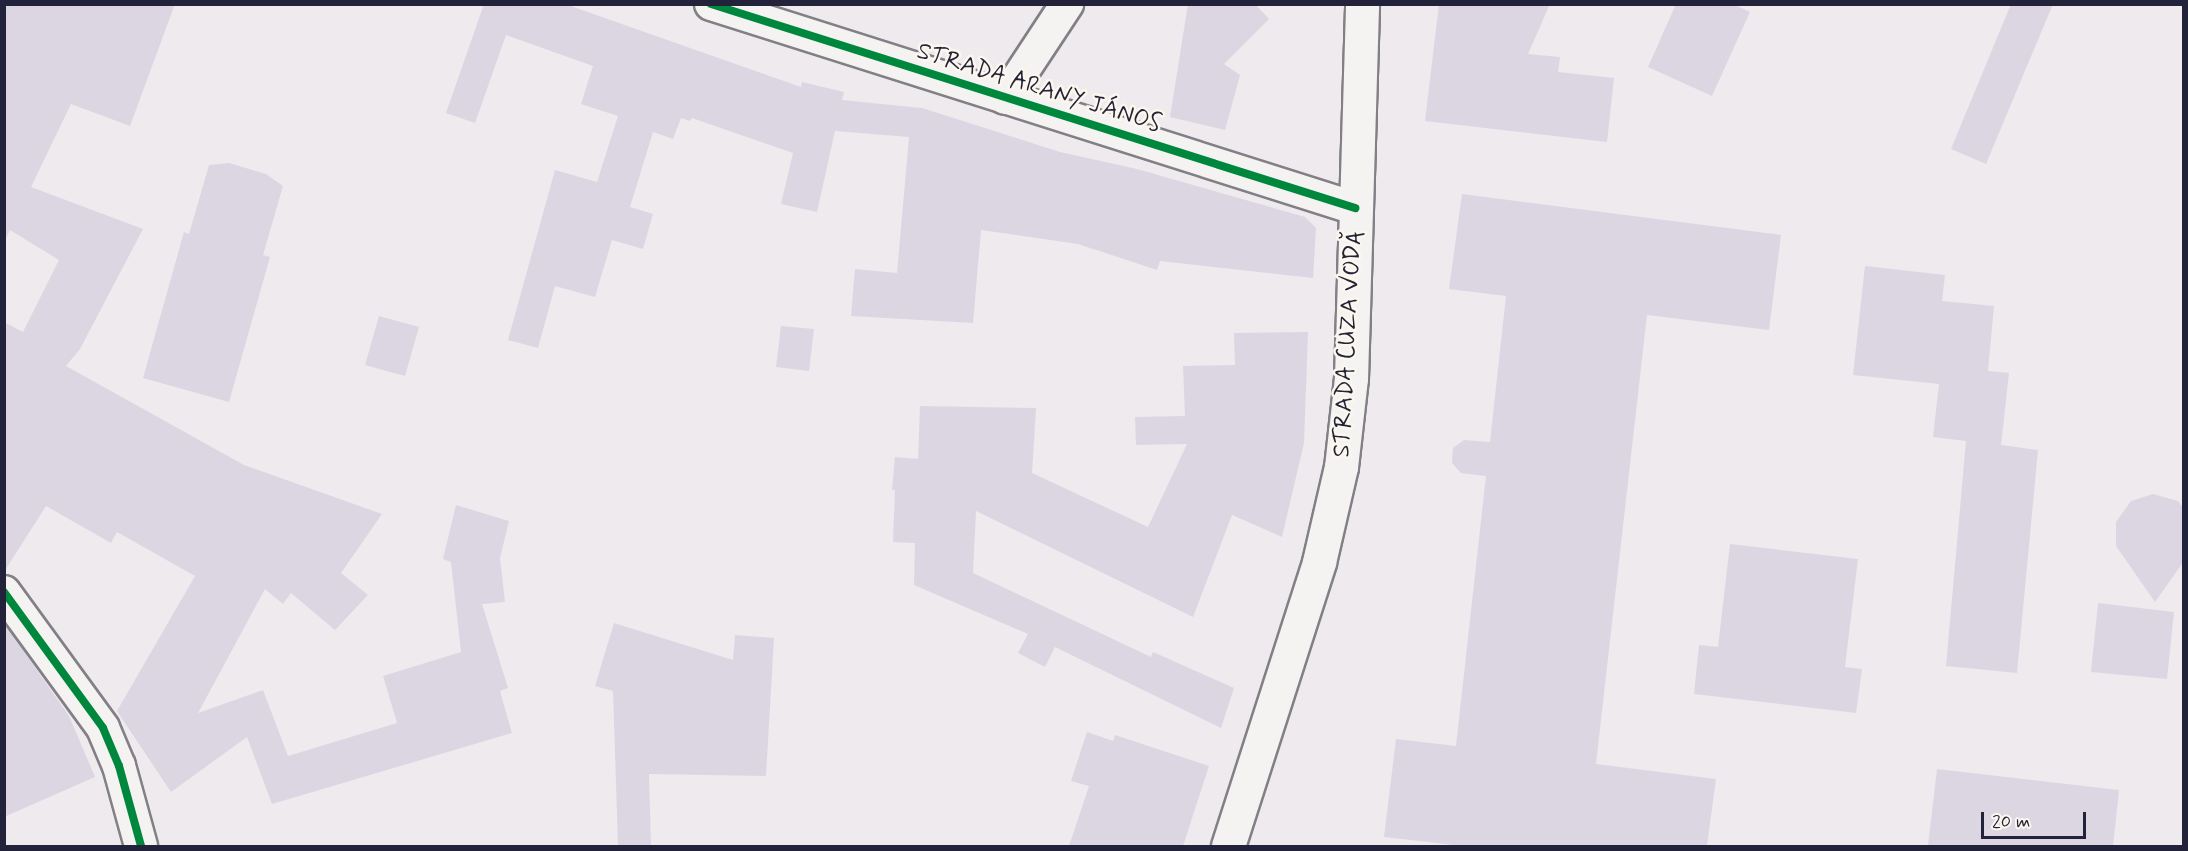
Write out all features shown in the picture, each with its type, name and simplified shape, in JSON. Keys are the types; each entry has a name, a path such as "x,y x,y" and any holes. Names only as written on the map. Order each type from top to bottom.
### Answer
{"main road":[{"name":"STRADA CUZA VODĂ","path":"1228,846 1319,562 1341,467 1351,378 1362,4"}],"street":[{"name":"STRADA ARANY JÁNOS","path":"711,4 1355,208"},
{"path":"1005,98 1067,4"},
{"path":"4,592 103,728 119,766 141,846"}],"building":[{"path":"4,4 175,4 130,126 71,104 31,187 143,229 80,349 66,366 244,465 382,514 341,573 368,595 335,630 291,593 283,604 265,589 198,713 263,690 288,756 397,723 383,676 461,652 451,562 443,559 456,505 509,521 500,558 505,602 482,604 508,688 500,691 512,733 272,804 247,737 171,792 117,711 195,576 117,532 111,543 46,506 4,572 4,322 23,332 59,260 10,230 4,242"},
{"path":"484,4 565,4 801,87 802,82 844,92 842,100 922,108 1060,152 1137,169 1305,217 1316,228 1313,278 1160,261 1157,270 1078,244 981,230 973,323 851,316 855,269 897,273 909,137 835,131 817,212 781,204 793,153 692,118 690,121 681,118 673,139 653,132 630,207 653,214 643,249 612,240 595,297 555,286 538,348 508,340 555,170 597,182 618,116 581,104 593,66 506,35 475,123 446,113"},
{"path":"1188,4 1255,4 1269,19 1224,64 1240,75 1225,130 1170,117"},
{"path":"1439,4 1550,4 1528,54 1560,57 1558,72 1614,78 1607,142 1425,121"},
{"path":"1676,4 1733,4 1750,12 1712,96 1648,67"},
{"path":"2011,4 2053,4 1986,164 1951,149"},
{"path":"229,163 266,174 283,186 263,255 270,257 229,402 143,378 184,232 189,234 209,165"},
{"path":"1462,194 1781,235 1769,330 1647,315 1596,764 1716,779 1707,846 1463,846 1384,837 1396,739 1456,746 1486,476 1461,473 1452,463 1453,448 1464,440 1490,442 1506,296 1449,289"},
{"path":"1865,266 1945,275 1942,301 1994,306 1988,371 2009,373 2001,445 2038,450 2017,673 1946,666 1966,441 1933,437 1939,384 1853,375"},
{"path":"379,316 419,327 405,376 365,365"},
{"path":"781,326 814,329 809,371 776,367"},
{"path":"1308,332 1304,443 1282,537 1232,515 1193,617 976,511 973,573 1151,657 1153,652 1234,688 1221,728 1055,647 1045,667 1018,653 1028,634 914,585 915,543 893,542 895,490 892,490 895,457 918,459 920,406 1036,408 1032,473 1148,527 1187,444 1136,445 1135,417 1185,416 1183,366 1235,365 1234,333"},
{"path":"2153,494 2178,501 2184,509 2184,561 2155,602 2116,546 2116,522 2131,501"},
{"path":"1730,544 1858,559 1845,667 1862,669 1856,713 1694,694 1699,645 1718,647"},
{"path":"2098,603 2174,612 2167,679 2091,672"},
{"path":"4,623 69,716 95,777 4,817"},
{"path":"614,623 733,660 735,635 774,638 766,776 649,774 651,846 618,846 613,691 595,686"},
{"path":"1087,732 1113,741 1115,735 1209,766 1183,846 1069,846 1089,786 1071,781"},
{"path":"1937,769 2119,790 2113,846 1928,846"}],"cycle path":[{"path":"711,4 1355,208"},
{"path":"4,592 103,728 119,766 141,846"}]}
